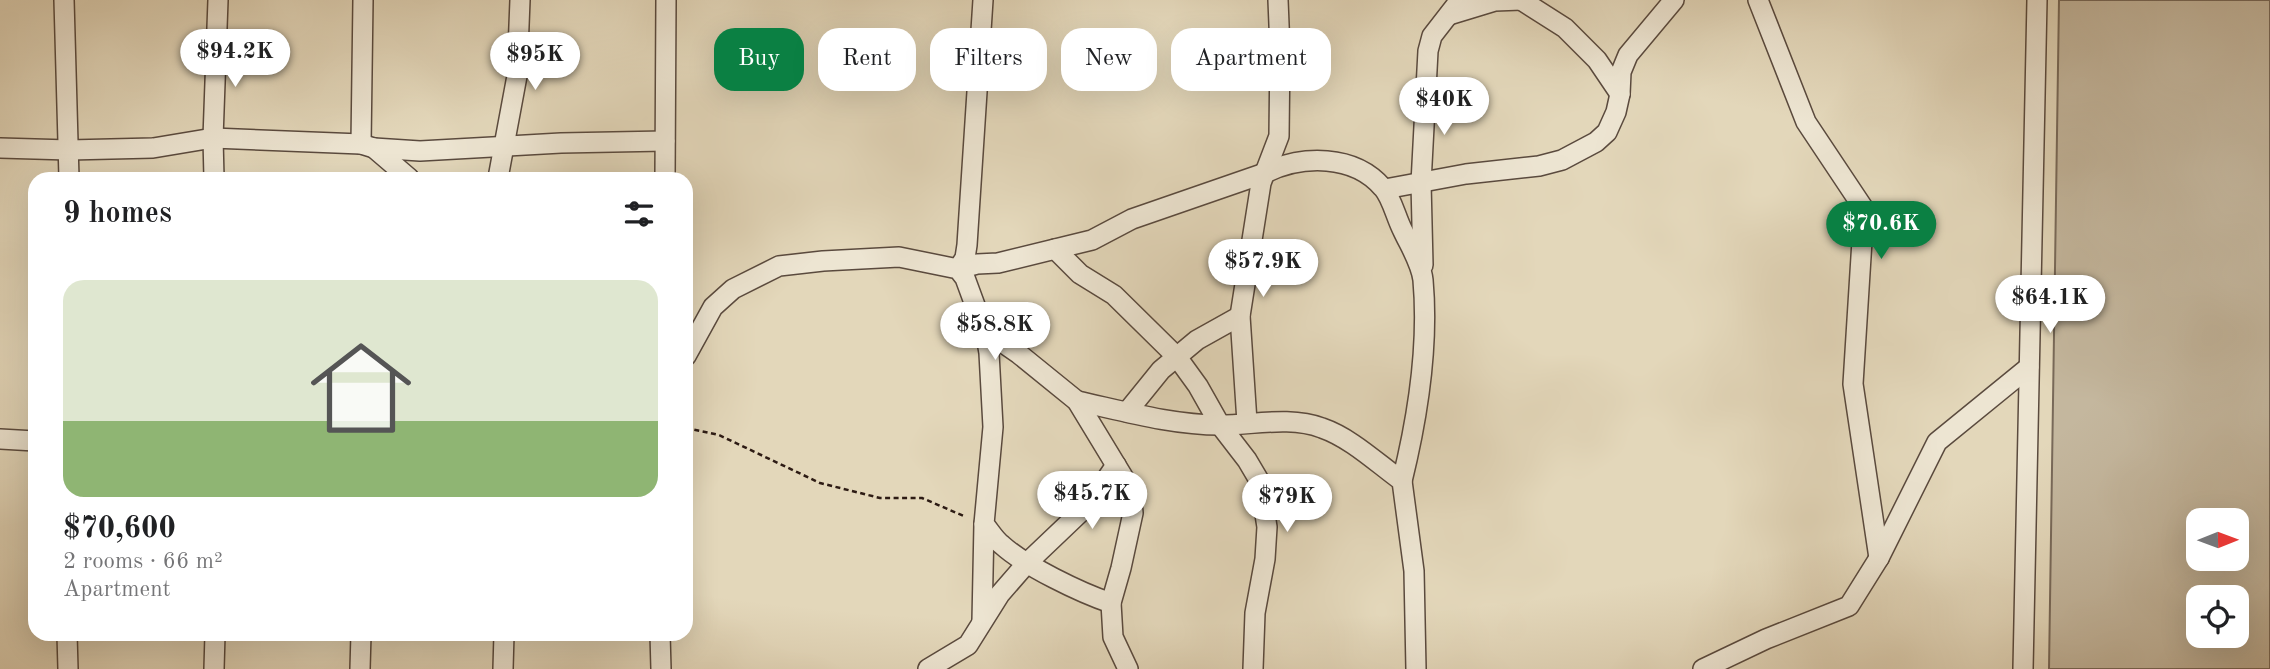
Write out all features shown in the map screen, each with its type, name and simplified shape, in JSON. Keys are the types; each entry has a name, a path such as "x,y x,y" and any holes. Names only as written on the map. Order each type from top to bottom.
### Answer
{"street":[{"path":"64,0 69,172"},
{"path":"214,172 218,0"},
{"path":"363,0 368,146"},
{"path":"499,172 517,76 520,0"},
{"path":"665,172 666,0"},
{"path":"958,269 965,258 967,245 983,0"},
{"path":"1247,422 1240,316 1261,183 1279,136 1278,0"},
{"path":"1416,669 1414,571 1402,481 1417,410 1423,360 1421,183 1428,51 1432,36 1455,7 1521,0 1565,29 1597,60 1620,94"},
{"path":"1385,189 1466,174 1539,166 1562,160 1596,142 1607,132 1616,112 1621,72 1628,55 1674,0"},
{"path":"1758,0 1806,122 1864,209 1853,384 1879,558"},
{"path":"2023,669 2037,0"},
{"path":"0,148 153,148 213,138 421,151 665,141"},
{"path":"368,146 402,172"},
{"path":"693,343 713,307 733,289 779,266 899,257 958,269 977,264 998,263 1091,240 1132,219 1282,165 1316,160 1364,171 1385,189 1423,277"},
{"path":"1055,249 1080,274 1114,295 1177,357 1199,386 1220,425 1260,482 1267,527 1265,559 1255,613 1253,669"},
{"path":"958,269 965,278 976,308 993,336 1077,401 1131,490 1133,513 1111,603 1113,637 1128,669"},
{"path":"1127,412 1161,370 1197,340 1240,316"},
{"path":"982,622 984,524 993,427 989,353 983,319"},
{"path":"1703,669 1766,639 1849,606 1879,558 1937,442 2029,367"},
{"path":"1077,401 1166,419 1220,425 1297,422 1322,428 1353,445 1402,481"},
{"path":"0,439 28,441"},
{"path":"928,669 968,645 1000,594 1027,563 1090,503 1115,465"},
{"path":"984,524 1001,545 1027,563 1093,597 1111,603"},
{"path":"67,641 68,669"},
{"path":"214,669 215,641"},
{"path":"360,669 361,641"},
{"path":"503,669 504,641"},
{"path":"660,641 660,669"}],"path":[{"path":"693,429 719,435 820,483 880,498 922,498 984,524"}],"shaded area":[{"path":"2059,0 2270,0 2270,669 2049,669"}]}
